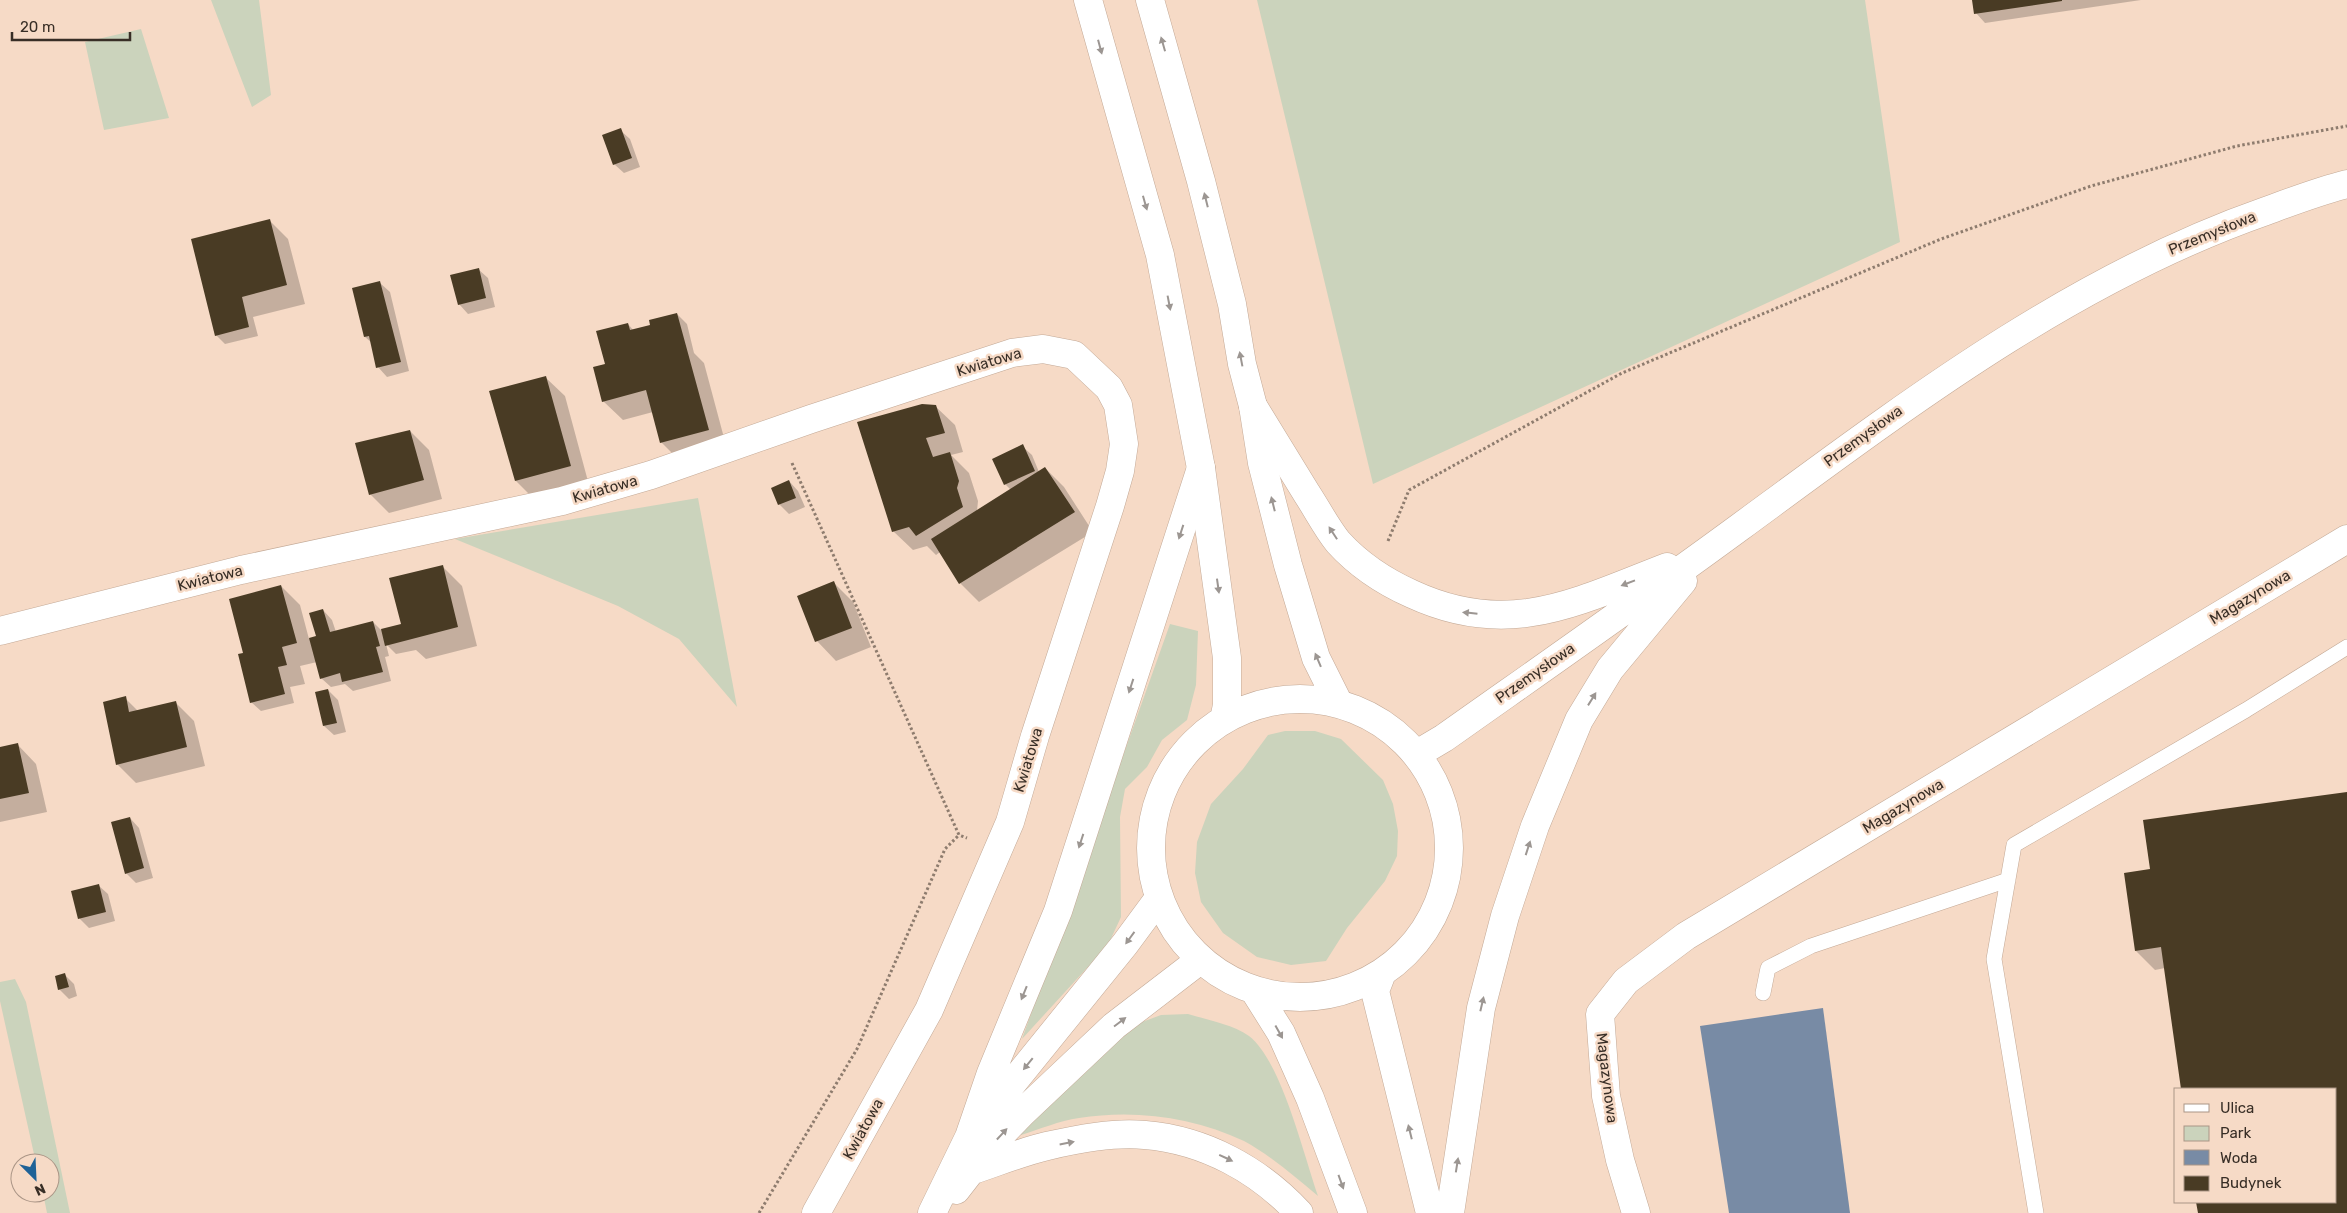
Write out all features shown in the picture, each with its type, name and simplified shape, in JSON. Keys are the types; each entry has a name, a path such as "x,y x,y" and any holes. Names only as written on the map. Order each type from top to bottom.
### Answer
{"main road":[{"path":"1088,0 1160,255 1201,468 1227,658 1227,705 1224,720"},
{"path":"1150,0 1201,181 1232,304 1242,364 1253,406 1262,463 1288,565 1316,658 1339,704"},
{"name":"Przemysłowa","path":"1417,754 1444,738 1706,552 1905,406 2005,341 2136,265 2233,222 2347,184"},
{"name":"Kwiatowa","path":"0,630 241,570 562,501 651,475 779,432 811,419 1012,353 1043,349 1074,355 1109,388 1118,405 1124,444 1110,506 1035,736 1010,822 929,1010 816,1213"},
{"path":"1253,406 1338,542 1371,571 1401,589 1432,603 1462,612 1493,615 1533,614 1572,604 1706,552"},
{"path":"932,1213 969,1137 992,1073 1058,911 1201,468"},
{"name":"Magazynowa","path":"1636,1213 1620,1160 1606,1096 1600,1014 1626,982 1686,936 2347,539"},
{"path":"1450,1213 1481,1008 1505,916 1535,826 1579,720 1610,669 1706,552"},
{"path":"1300,699 1339,704 1368,715 1395,732 1417,754 1438,790 1448,830 1448,871 1435,911 1413,946 1382,973 1352,988 1320,996 1287,997 1254,990 1226,978 1200,960 1176,932 1159,898 1150,858 1153,817 1167,778 1192,746 1224,720 1260,704 1300,699"},
{"path":"969,1137 1126,944 1159,898"},
{"path":"939,1213 970,1171 1023,1112 1107,1033 1200,960"},
{"path":"1382,973 1375,991 1430,1213"},
{"path":"1254,990 1281,1033 1310,1098 1353,1213"},
{"path":"970,1171 1045,1147 1115,1135 1146,1135 1174,1140 1223,1155 1279,1192 1299,1213"}],"lane":[{"path":"2036,1213 1994,959 2014,845 2246,710 2347,647"},
{"path":"1763,993 1768,968 1811,946 2008,880"}],"path":[{"path":"1385,550 1409,490 1622,373 1941,239 2090,186 2237,146 2347,126"},
{"path":"779,432 810,508 959,836"},
{"path":"959,836 968,838"},
{"path":"759,1213 856,1049 945,849 959,836"}],"green space":[{"path":"211,0 259,0 271,95 252,107"},
{"path":"1257,0 1865,0 1900,242 1373,484"},
{"path":"141,29 169,118 104,130 85,42"},
{"path":"698,498 737,707 679,639 618,606 455,539"},
{"path":"1170,624 1198,631 1196,685 1187,720 1162,740 1147,767 1125,789 1120,817 1121,917 1108,945 1022,1039"},
{"path":"1285,731 1315,731 1341,739 1383,780 1393,804 1398,831 1397,856 1385,881 1347,928 1326,961 1291,965 1257,957 1223,933 1201,902 1195,873 1197,842 1211,804 1243,769 1268,735"},
{"path":"15,979 26,1002 57,1153 34,1153 0,1001 0,982"},
{"path":"1188,1014 1235,1028 1249,1036 1261,1048 1281,1087 1290,1110 1318,1196 1273,1160 1244,1141 1205,1126 1184,1121 1142,1115 1100,1115 1064,1121 1021,1135 1021,1129 1134,1025 1161,1015"},
{"path":"60,1165 70,1213 47,1213 45,1203 60,1203"}],"water":[{"path":"1823,1008 1850,1213 1729,1213 1700,1026"}],"building":[{"path":"1972,0 2062,0 2062,1 1974,14"},
{"path":"621,128 632,158 613,165 602,135"},
{"path":"270,219 287,285 242,297 249,327 215,336 191,239"},
{"path":"479,268 486,298 458,305 450,275"},
{"path":"380,281 401,362 376,368 369,336 364,337 352,288"},
{"path":"677,313 709,430 660,443 646,390 602,402 593,367 605,364 596,331 628,323 630,330 650,325 649,320"},
{"path":"546,376 571,466 515,481 489,391"},
{"path":"922,404 936,405 945,433 926,438 933,457 950,452 959,481 957,488 963,507 916,536 909,527 892,532 857,422"},
{"path":"410,430 424,480 369,495 355,443"},
{"path":"1023,444 1035,471 1004,485 992,459"},
{"path":"1045,467 1075,512 959,584 931,539"},
{"path":"789,480 796,498 778,505 771,488"},
{"path":"443,565 458,627 385,646 381,629 401,624 389,578"},
{"path":"834,581 852,628 815,642 797,596"},
{"path":"281,585 297,643 282,647 287,665 278,667 285,694 250,703 238,654 243,653 229,599"},
{"path":"323,609 330,632 373,621 380,646 376,647 383,672 342,682 340,673 320,679 309,638 316,636 309,613"},
{"path":"328,689 337,723 323,726 315,692"},
{"path":"126,696 129,712 176,701 187,747 116,765 103,702"},
{"path":"18,743 29,793 0,799 0,747"},
{"path":"2347,792 2347,1213 2198,1213 2196,1203 2337,1203 2337,1088 2181,1088 2161,947 2135,951 2124,873 2150,869 2143,820"},
{"path":"130,817 144,868 125,874 111,822"},
{"path":"99,884 106,912 78,919 71,891"},
{"path":"65,973 69,987 58,990 55,976"}]}
